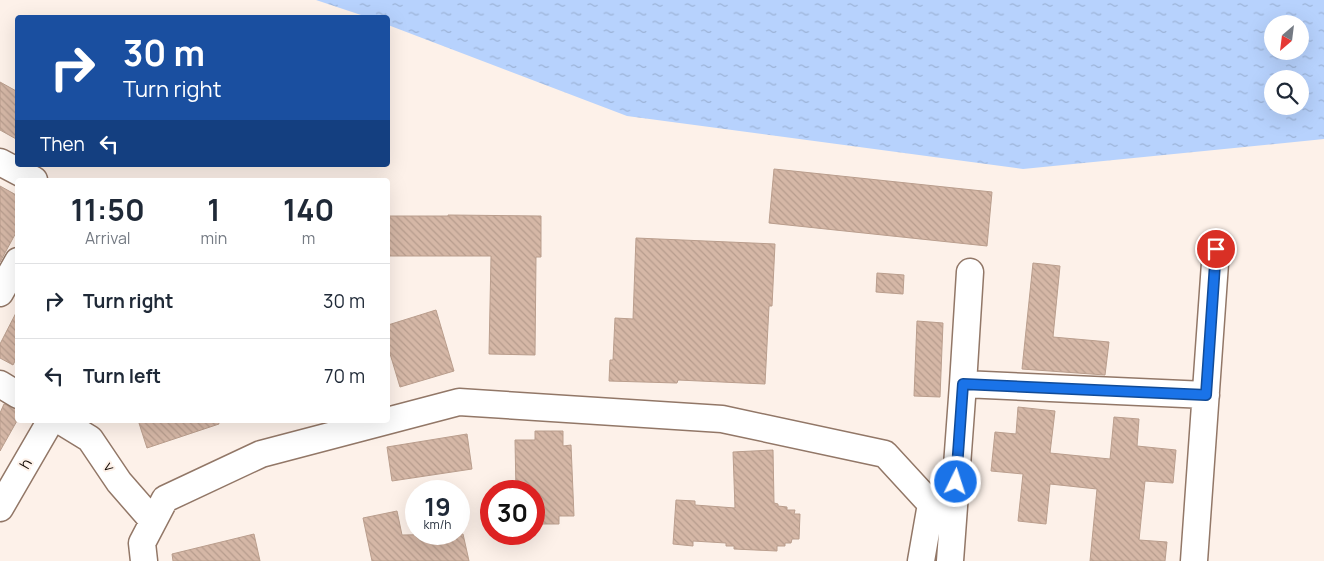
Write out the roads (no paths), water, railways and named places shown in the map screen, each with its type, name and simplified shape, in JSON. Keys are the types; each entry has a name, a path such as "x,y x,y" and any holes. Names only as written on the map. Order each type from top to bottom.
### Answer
{"street":[{"path":"0,162 30,178"},
{"path":"1194,561 1216,249"},
{"path":"950,561 970,272"},
{"path":"0,384 15,393"},
{"path":"963,384 1206,395"},
{"path":"390,420 459,402 722,419 885,454 931,504 921,561"},
{"name":"h","path":"0,508 49,423"},
{"name":"v","path":"64,423 90,439 119,482 153,521"},
{"path":"144,561 142,543 165,499 261,454 379,423"}],"water":[{"path":"316,0 1324,0 1324,139 1023,169 627,116 390,26 390,15 361,15"}]}
